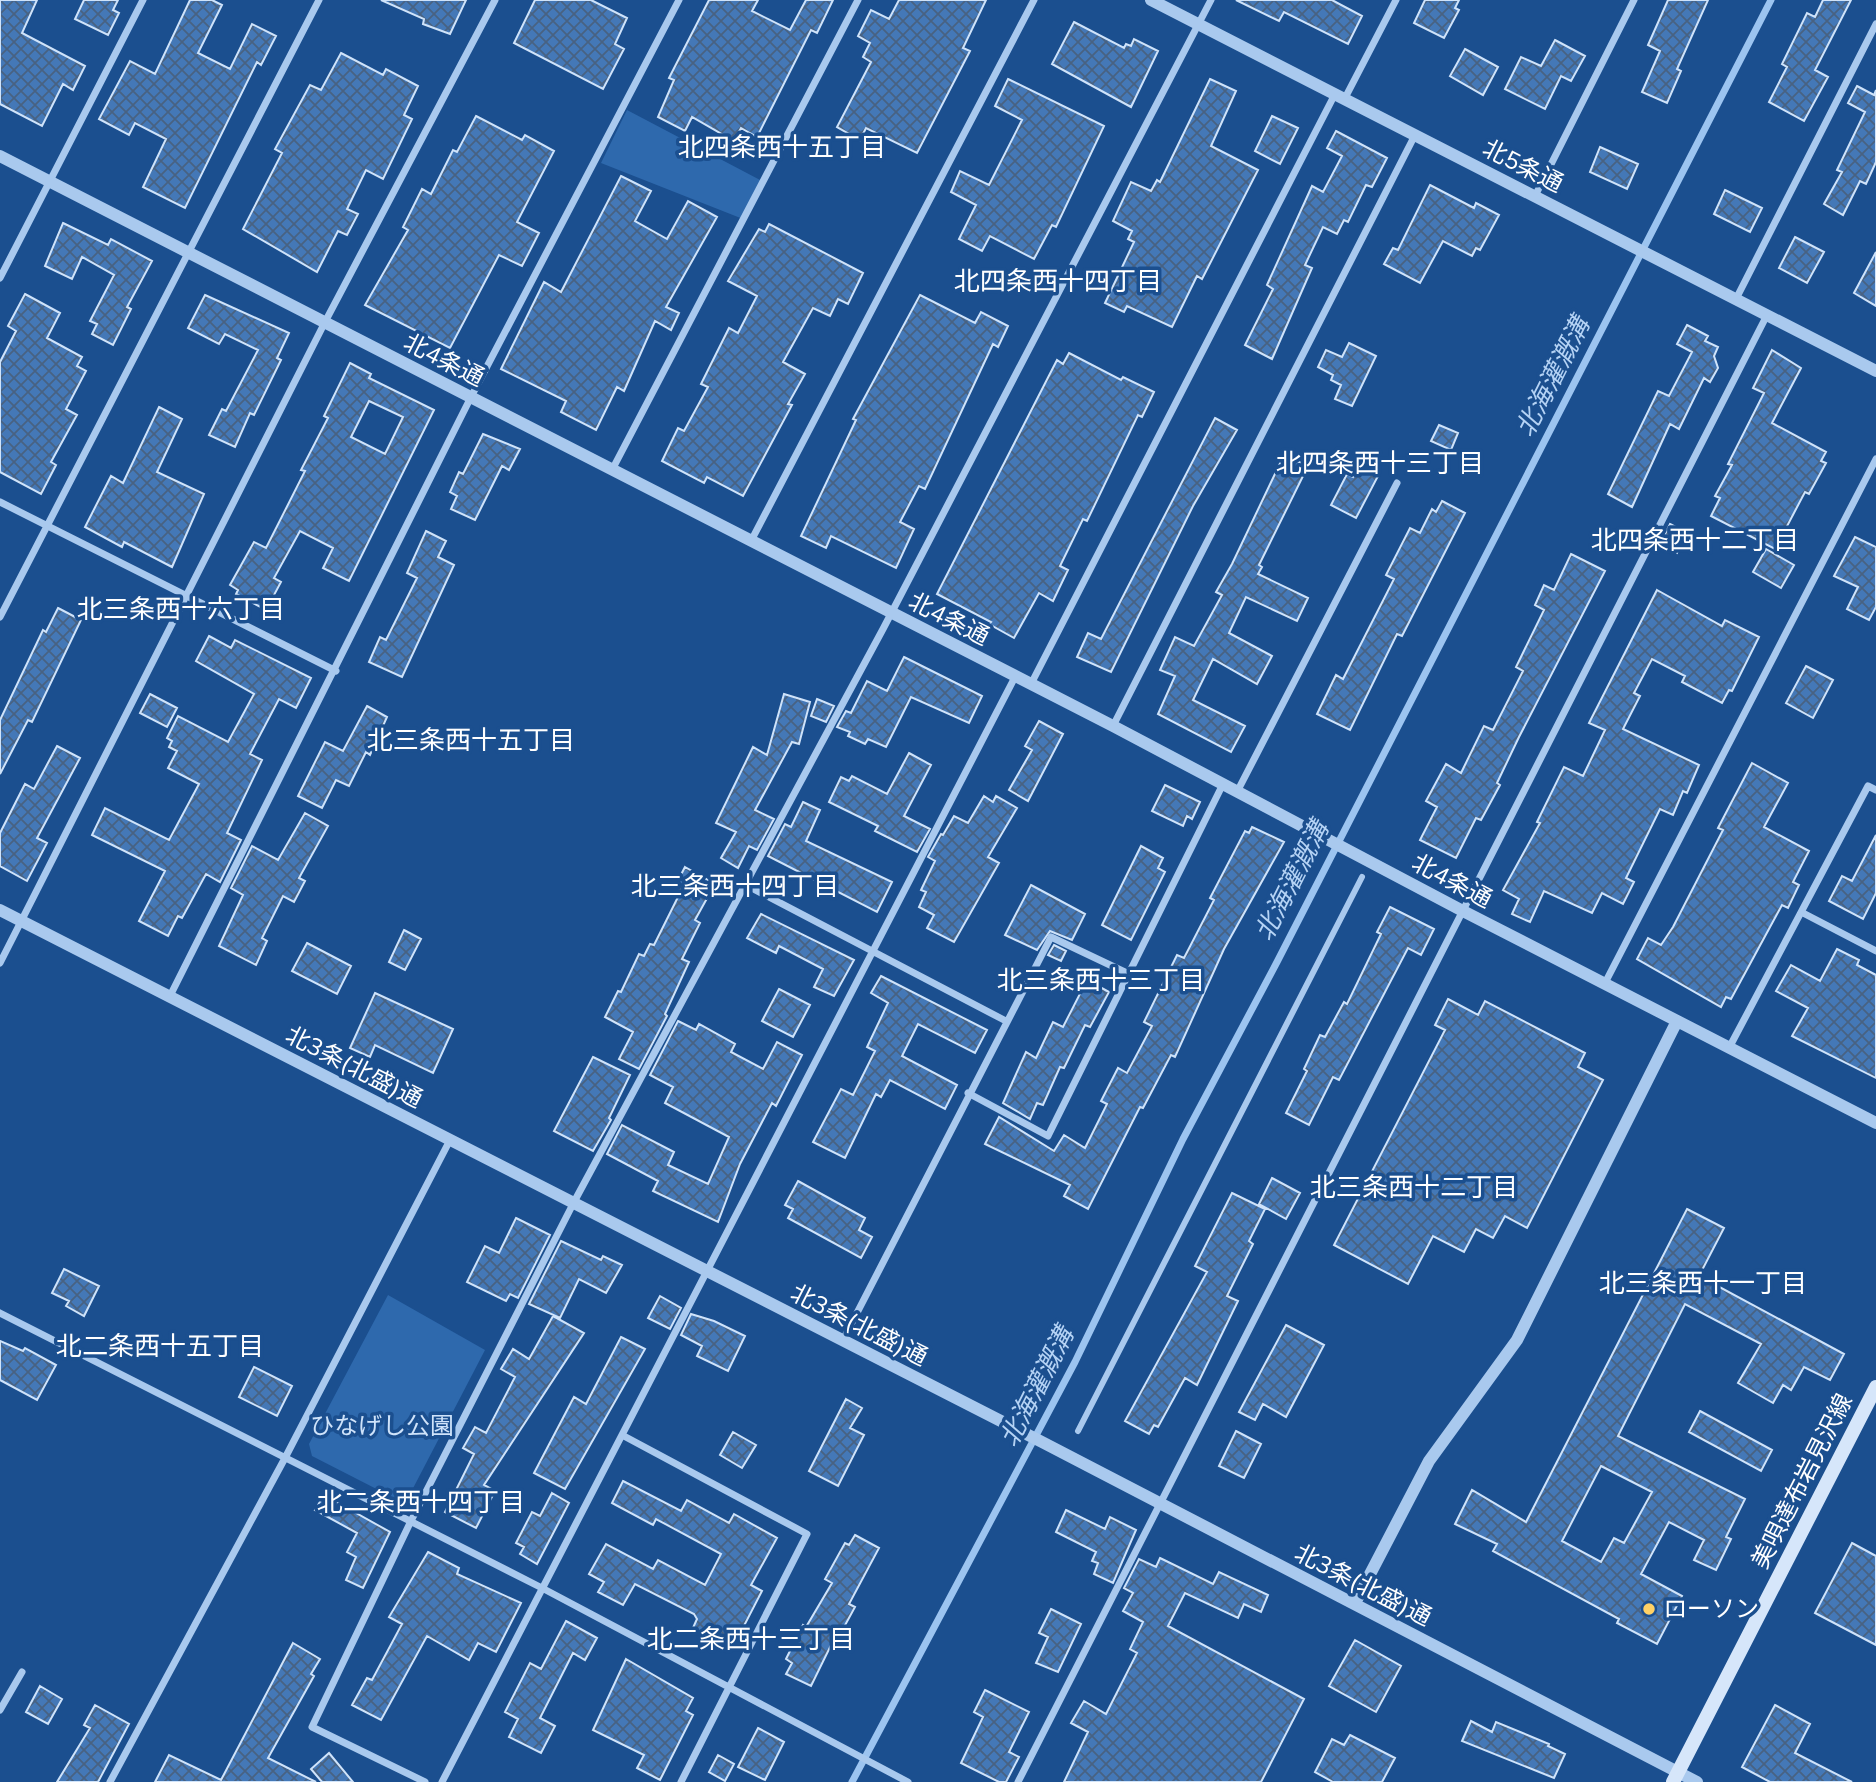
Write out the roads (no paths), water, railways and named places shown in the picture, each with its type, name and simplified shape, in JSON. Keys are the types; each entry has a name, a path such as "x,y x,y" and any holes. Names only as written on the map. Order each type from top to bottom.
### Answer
{"main road":[{"name":"美唄達布岩見沢線","path":"1675,1777 1876,1387"}],"street":[{"path":"0,278 143,0"},
{"path":"0,617 319,0"},
{"path":"0,963 325,322 495,0"},
{"path":"170,996 336,671 471,397 679,0"},
{"path":"612,470 858,0"},
{"path":"751,541 1034,0"},
{"name":"北5条通","path":"1152,0 1876,370"},
{"path":"425,1782 312,1727 410,1523 574,1202 891,613 1211,0"},
{"path":"1031,684 1340,96 1396,0"},
{"path":"1535,196 1634,0"},
{"path":"1737,299 1876,24"},
{"path":"1113,726 1415,135"},
{"name":"北4条通","path":"0,156 1113,726 1461,910 1876,1123"},
{"path":"1018,1782 1767,315"},
{"path":"1605,983 1876,459"},
{"path":"1237,792 1397,483"},
{"path":"0,502 187,593 336,671"},
{"path":"442,1782 1015,677"},
{"path":"968,1093 1048,1136 1223,784"},
{"path":"1729,1048 1803,913 1868,786 1876,790"},
{"path":"1078,1431 1362,877"},
{"path":"744,884 1006,1021"},
{"name":"北3条(北盛)通","path":"0,910 1354,1603 1675,1777 1697,1782"},
{"path":"1803,913 1876,951"},
{"path":"843,1340 968,1093 1051,937 1129,974"},
{"path":"1354,1603 1429,1461 1517,1340 1677,1021"},
{"path":"110,1782 285,1458 450,1140"},
{"path":"0,1313 541,1588 908,1782"},
{"path":"622,1435 807,1534 681,1782"},
{"path":"0,1710 22,1672"}],"waterway":[{"name":"北海灌漑溝","path":"852,1782 1075,1362 1183,1139 1277,962 1771,0"}],"place":[{"name":"ローソン","path":"1649,1609"}],"district":[{"name":"北四条西十五丁目","path":"782,147"},
{"name":"北四条西十四丁目","path":"1058,281"},
{"name":"北四条西十三丁目","path":"1380,463"},
{"name":"北四条西十二丁目","path":"1695,540"},
{"name":"北三条西十六丁目","path":"181,609"},
{"name":"北三条西十五丁目","path":"471,740"},
{"name":"北三条西十四丁目","path":"735,886"},
{"name":"北三条西十三丁目","path":"1101,980"},
{"name":"北三条西十二丁目","path":"1414,1187"},
{"name":"北三条西十一丁目","path":"1703,1283"},
{"name":"北二条西十五丁目","path":"160,1346"},
{"name":"北二条西十四丁目","path":"421,1502"},
{"name":"北二条西十三丁目","path":"751,1639"}],"park label":[{"name":"ひなげし公園","path":"382,1426"}]}
